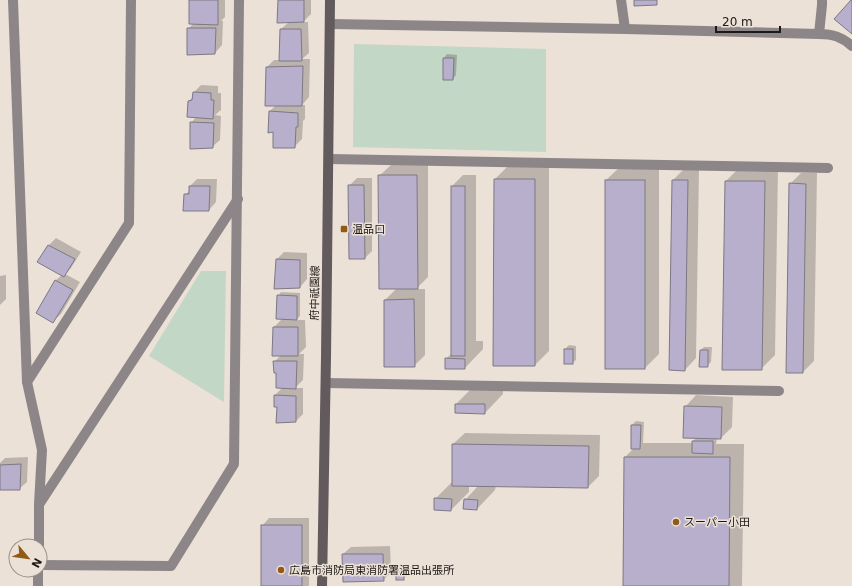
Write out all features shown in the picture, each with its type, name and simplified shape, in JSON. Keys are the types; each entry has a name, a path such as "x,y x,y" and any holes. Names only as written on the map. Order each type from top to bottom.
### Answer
{"main road":[{"name":"府中祇園線","path":"322,586 326,384 330,0"}],"street":[{"path":"13,0 27,382 42,450 39,538"},
{"path":"27,382 129,222 131,0"},
{"path":"48,565 171,566 234,464 240,0"},
{"path":"621,0 625,29"},
{"path":"819,34 822,0"},
{"path":"330,24 831,34 845,40 852,46"},
{"path":"329,159 828,168"},
{"path":"39,504 238,199"},
{"path":"326,384 779,391"}],"green space":[{"path":"354,44 546,49 546,152 353,147"},
{"path":"201,271 226,271 224,402 149,356"}],"building":[{"path":"189,0 218,0 218,25 189,24"},
{"path":"278,0 304,0 304,22 277,23"},
{"path":"634,0 657,0 657,5 634,6"},
{"path":"852,0 852,34 834,19"},
{"path":"187,28 216,28 215,54 187,55"},
{"path":"280,29 301,29 302,61 279,61"},
{"path":"443,58 454,58 453,80 443,80"},
{"path":"303,66 302,106 265,106 266,67"},
{"path":"193,92 211,93 211,100 214,100 213,119 187,117 188,101 192,100"},
{"path":"269,111 298,113 295,148 273,148 273,132 268,133"},
{"path":"190,122 214,123 213,148 190,149"},
{"path":"378,175 417,175 418,289 379,289"},
{"path":"494,179 535,179 535,366 493,366"},
{"path":"605,180 645,180 645,369 605,369"},
{"path":"672,180 688,180 685,371 669,370"},
{"path":"725,181 765,181 762,370 722,370"},
{"path":"789,183 806,184 803,373 786,373"},
{"path":"348,185 364,185 365,259 349,259"},
{"path":"189,186 210,186 209,211 183,211 184,194 189,194"},
{"path":"451,186 465,186 465,356 451,356"},
{"path":"48,245 75,259 64,277 37,262"},
{"path":"276,259 300,260 300,288 274,289"},
{"path":"55,280 73,290 53,323 36,313"},
{"path":"277,295 297,296 297,320 276,319"},
{"path":"414,299 415,367 384,367 384,300"},
{"path":"273,327 298,327 298,356 272,356"},
{"path":"564,349 573,349 573,364 564,364"},
{"path":"700,350 708,350 708,367 699,367"},
{"path":"445,358 465,359 465,369 445,369"},
{"path":"273,361 297,361 296,389 276,388 276,373 274,373"},
{"path":"274,395 296,396 296,422 276,423 277,407 274,407"},
{"path":"455,404 485,404 485,414 455,413"},
{"path":"684,406 722,407 721,439 683,438"},
{"path":"631,425 641,425 640,449 631,449"},
{"path":"692,441 713,441 713,454 692,453"},
{"path":"452,444 589,446 588,488 452,486"},
{"name":"スーパー小田","path":"624,457 730,457 729,586 623,586"},
{"path":"21,464 20,490 0,490 0,465"},
{"path":"434,498 452,499 451,511 434,510"},
{"path":"464,499 478,500 477,510 463,509"},
{"path":"261,525 302,525 302,586 261,586"},
{"path":"342,554 383,554 384,581 343,582"},
{"path":"396,568 404,568 404,580 396,580"}],"place":[{"name":"温品口","path":"344,229"},
{"name":"スーパー小田","path":"676,522"},
{"name":"広島市消防局東消防署温品出張所","path":"281,570"}]}
